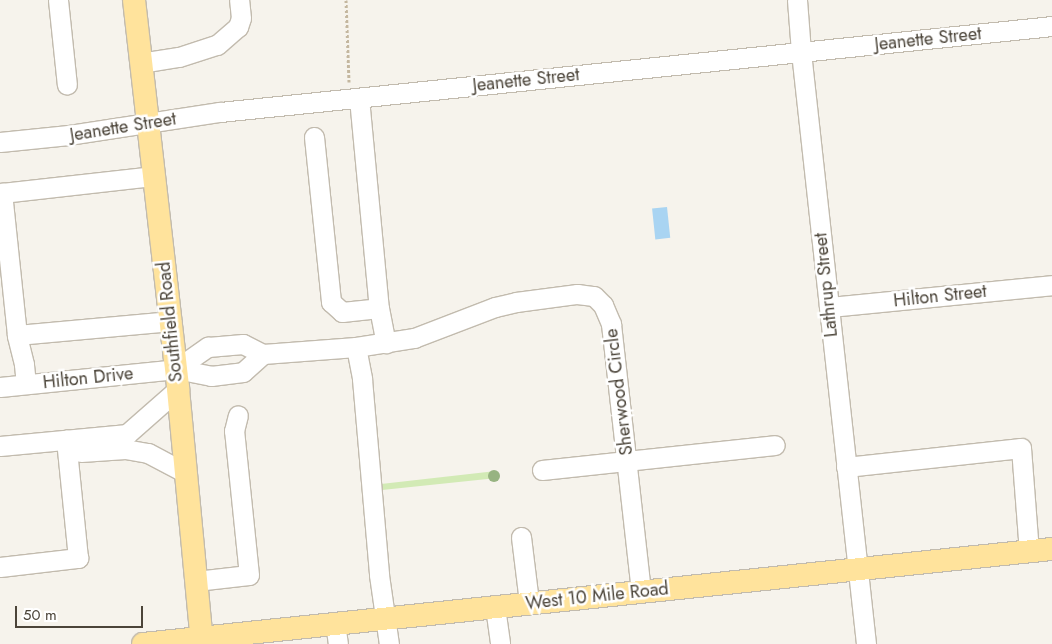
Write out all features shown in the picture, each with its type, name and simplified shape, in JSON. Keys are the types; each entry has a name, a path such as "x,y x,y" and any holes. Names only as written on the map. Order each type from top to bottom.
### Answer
{"main road":[{"name":"Southfield Road","path":"134,0 177,379 202,641"},
{"name":"West 10 Mile Road","path":"143,644 337,634 387,618 1052,549"}],"street":[{"path":"58,0 67,85"},
{"path":"140,63 179,56 217,45 238,27 241,18 239,0"},
{"name":"Lathrup Street","path":"797,0 800,52 866,644"},
{"name":"Jeanette Street","path":"0,142 69,135 354,93 800,52 1052,26"},
{"path":"354,93 379,308 386,343"},
{"path":"314,137 331,302 342,312 379,308"},
{"path":"26,384 24,364 17,335 2,193 154,176"},
{"name":"Hilton Street","path":"829,307 1052,285"},
{"name":"Sherwood Circle","path":"67,446 127,434 208,347 243,344 263,354 356,347 414,338 509,304 577,294 594,296 603,305 611,324 641,592"},
{"path":"17,335 170,321"},
{"path":"356,347 362,379 379,575 387,618 389,644"},
{"path":"177,379 243,372 263,354"},
{"name":"Hilton Drive","path":"0,387 26,384 177,379"},
{"path":"196,580 249,575 234,430 238,415"},
{"path":"542,470 775,445"},
{"path":"0,446 67,446 148,453 186,473"},
{"path":"0,567 78,558 67,446"},
{"path":"846,466 1021,448 1029,551"},
{"path":"521,537 529,602"},
{"path":"495,607 499,641"}],"path":[{"path":"346,0 354,93"}],"green space":[{"path":"496,471 497,478 382,490 381,484"}],"water":[{"path":"667,207 670,238 655,239 652,209"}]}
